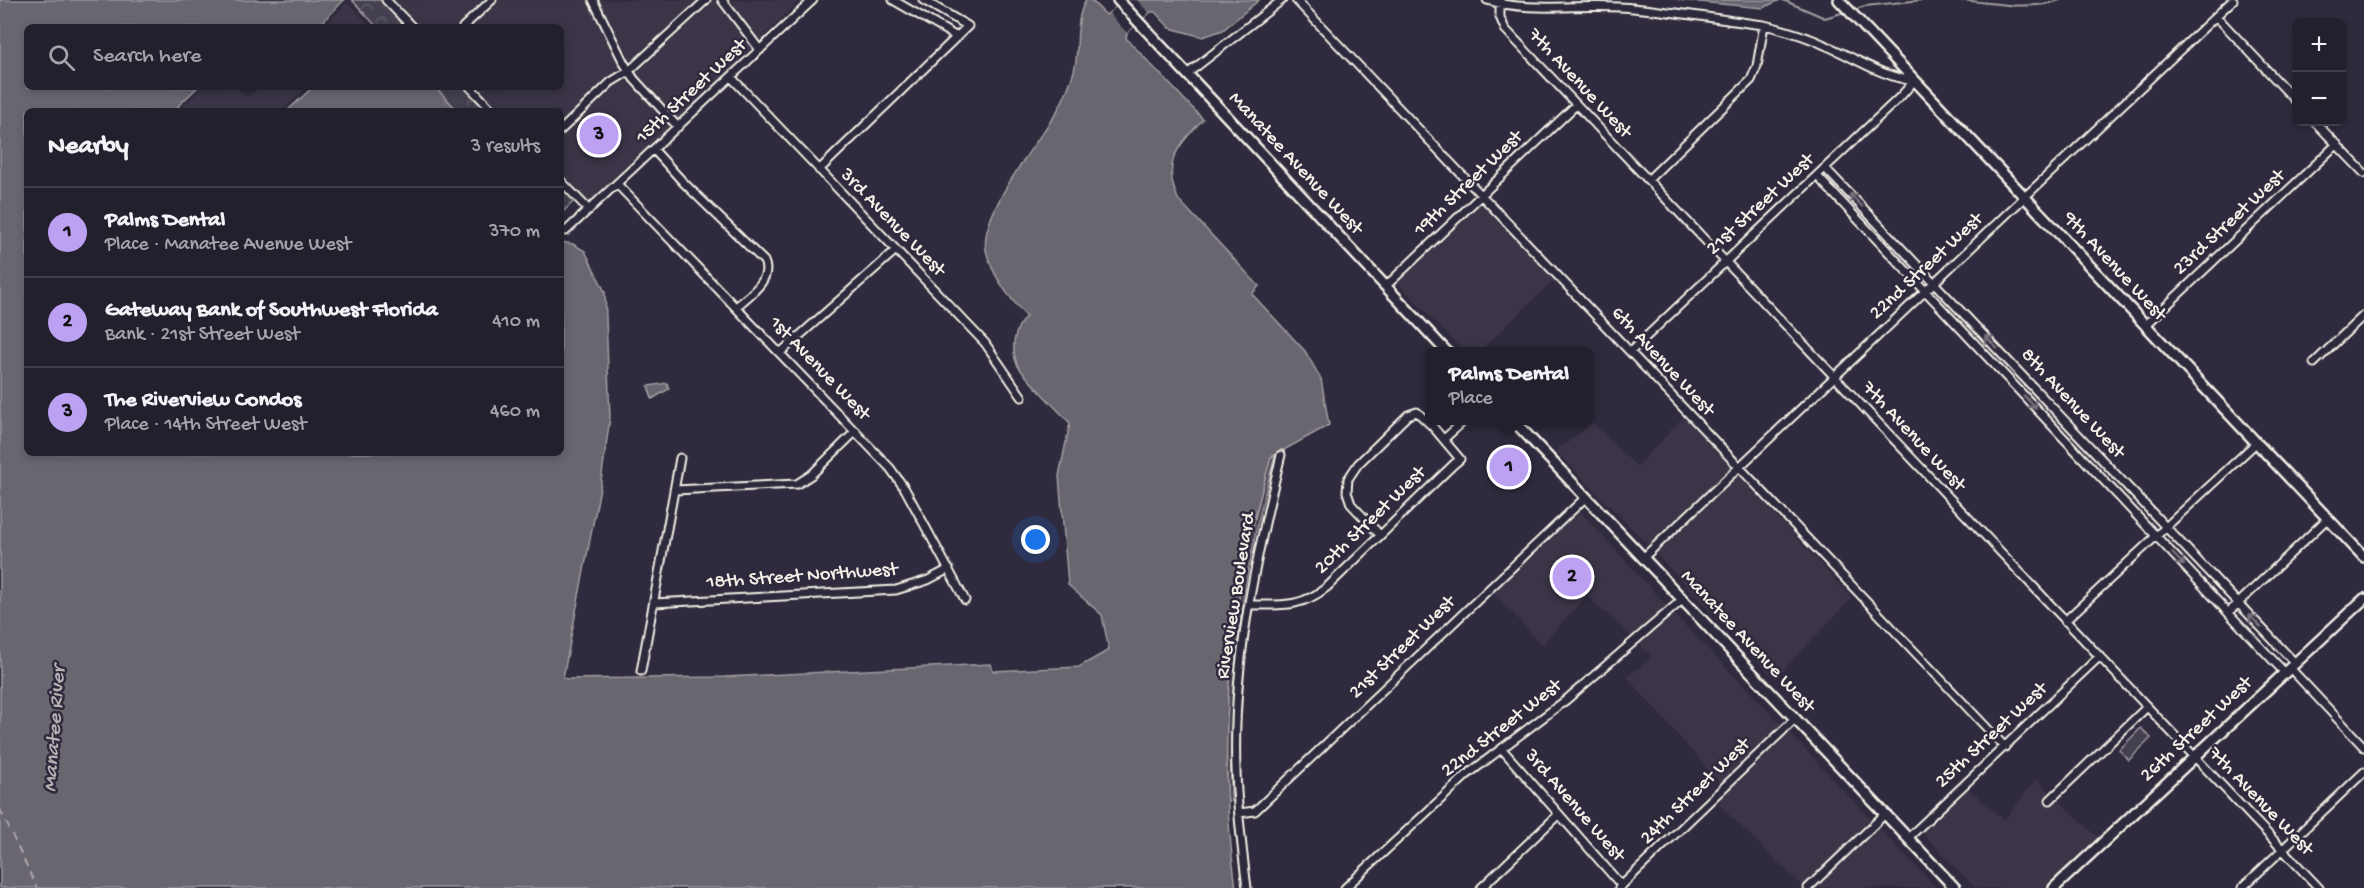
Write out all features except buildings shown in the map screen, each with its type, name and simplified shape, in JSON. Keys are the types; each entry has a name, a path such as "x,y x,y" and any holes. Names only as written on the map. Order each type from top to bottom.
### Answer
{"street":[{"path":"386,0 409,24"},
{"path":"466,24 492,0"},
{"path":"593,0 629,71 678,127"},
{"path":"564,127 611,82 629,71 706,0"},
{"path":"722,0 760,50"},
{"name":"15th Street West","path":"566,231 813,0"},
{"path":"893,0 960,35"},
{"path":"819,170 968,26 923,0"},
{"name":"Manatee Avenue West","path":"1118,0 1444,347"},
{"path":"1187,74 1282,0"},
{"name":"6th Avenue West","path":"1296,0 2005,747"},
{"path":"1487,0 1524,6 1619,7 1764,25 1786,30 1826,45 1898,79 1914,81"},
{"name":"22nd Street West","path":"1643,558 2233,0"},
{"name":"7th Avenue West","path":"1500,2 1500,17 1505,29 2319,888"},
{"name":"9th Avenue West","path":"1842,4 2364,557"},
{"path":"2216,16 2292,97"},
{"path":"1648,180 1751,80 1757,66 1764,25"},
{"name":"3rd Avenue West","path":"731,77 985,343 1022,397"},
{"name":"21st Street West","path":"1630,352 1901,96 1914,81"},
{"path":"473,90 490,108"},
{"name":"19th Street West","path":"1386,286 1576,105"},
{"path":"2319,126 2364,173"},
{"name":"23rd Street West","path":"2145,326 2337,144"},
{"path":"654,150 683,182 764,261 767,267 765,279 736,307"},
{"name":"8th Avenue West","path":"1825,168 2238,604 2290,668 2364,747"},
{"name":"8th Avenue West","path":"1817,176 2229,612 2290,668"},
{"name":"1st Avenue West","path":"617,184 856,431 899,480 965,600"},
{"path":"564,185 589,210"},
{"path":"780,353 897,250"},
{"path":"2314,363 2364,315"},
{"path":"1380,536 1351,504 1347,485 1351,472 1412,412 1425,418"},
{"path":"1431,425 1444,439 1459,425"},
{"name":"Manatee Avenue West","path":"1518,425 1955,888"},
{"path":"675,490 797,484 811,475 856,431"},
{"name":"20th Street West","path":"1250,605 1290,605 1310,599 1327,587 1460,459 1444,439"},
{"path":"2065,621 2256,443"},
{"name":"Riverview Boulevard","path":"1247,888 1236,769 1243,639 1260,540 1281,455"},
{"path":"641,670 680,458"},
{"name":"21st Street West","path":"1239,813 1255,811 1585,498"},
{"path":"2229,612 2327,519"},
{"name":"18th Street Northwest","path":"654,603 896,590 928,580 949,569"},
{"name":"26th Street West","path":"2054,888 2364,598"},
{"name":"22nd Street West","path":"1345,888 1468,774 1566,700 1682,600"},
{"name":"25th Street West","path":"1908,838 2099,657"},
{"path":"2050,800 2146,708"},
{"name":"24th Street West","path":"1620,887 1795,719"},
{"name":"3rd Avenue West","path":"1502,749 1620,887"},
{"path":"2242,888 2364,772"},
{"path":"1481,888 1559,814"},
{"path":"1808,888 1885,814"}],"shaded area":[{"path":"393,0 485,0 459,24 416,24"},
{"path":"498,0 588,0 622,70 608,79 564,121 564,108 497,108 480,90 564,90 564,24 473,24"},
{"path":"599,0 699,0 630,64"},
{"path":"712,0 715,0 752,48 679,120 635,72"},
{"path":"728,0 800,0 759,41"},
{"path":"347,3 368,24 326,24"},
{"path":"627,78 672,127 589,204 564,177 564,133 614,86"},
{"path":"200,90 239,90 247,97 256,90 304,90 285,108 185,108 183,106"},
{"path":"1480,203 1554,280 1484,347 1459,347 1397,282"},
{"path":"1684,416 1732,468 1649,546 1556,451 1593,423 1637,467"},
{"path":"1738,474 1852,598 1775,679 1655,553"},
{"path":"1579,510 1668,607 1633,638 1587,596 1542,645 1493,592"},
{"path":"1674,614 1782,725 1721,784 1627,677 1652,657 1639,644"},
{"path":"1789,732 1872,821 1803,887 1719,805 1723,794"},
{"path":"2036,779 2051,793 2044,800 2050,806 2057,799 2100,839 2047,888 1975,888 1921,832 1968,788 2004,820"},
{"path":"1878,827 1937,888 1815,888"}],"green space":[{"path":"352,0 386,0 409,24 374,24"},
{"path":"438,90 473,90 490,108 455,108"},
{"path":"564,184 577,198 564,211"},
{"path":"1275,455 1254,542 1240,626 1232,711 1231,801 1227,801 1226,714 1230,649 1240,584 1254,520 1271,457"},
{"path":"2141,728 2151,738 2129,760 2119,750"}],"water":[{"name":"Manatee River","path":"0,0 344,0 321,24 24,24 24,90 195,90 178,106 180,108 24,108 24,456 564,456 564,242 573,244 585,251 605,292 610,418 600,488 563,678 567,679 724,677 991,664 993,671 1079,667 1109,650 1102,615 1068,585 1059,476 1070,423 1017,364 1014,351 1015,338 1026,316 1007,294 992,269 986,250 986,235 1000,199 1023,160 1056,113 1066,93 1074,70 1079,19 1086,0 1091,0 1106,15 1125,0 1259,0 1223,30 1203,37 1170,28 1155,12 1151,12 1127,33 1126,38 1203,119 1180,146 1172,164 1173,186 1178,199 1259,286 1252,294 1305,351 1321,379 1329,425 1271,457 1245,563 1230,671 1227,725 1230,834 1236,888 0,888"},
{"path":"1678,0 1780,0 1763,8"},
{"path":"310,90 438,90 455,108 290,108"},
{"path":"667,383 669,389 652,399 648,386"}],"pier":[{"path":"1125,0 1137,0 1149,13 1127,33 1109,13"}],"waterway":[{"path":"1783,0 1825,18 1845,12"},
{"path":"1854,10 1865,6 1922,0"},
{"path":"1955,0 2021,6 2060,0"}],"ferry route":[{"path":"0,809 37,888"}],"place":[{"name":"The Riverview Condos","path":"599,135"},
{"name":"Palms Dental","path":"1509,467"},
{"name":"Gateway Bank of Southwest Florida","path":"1572,577"}]}
